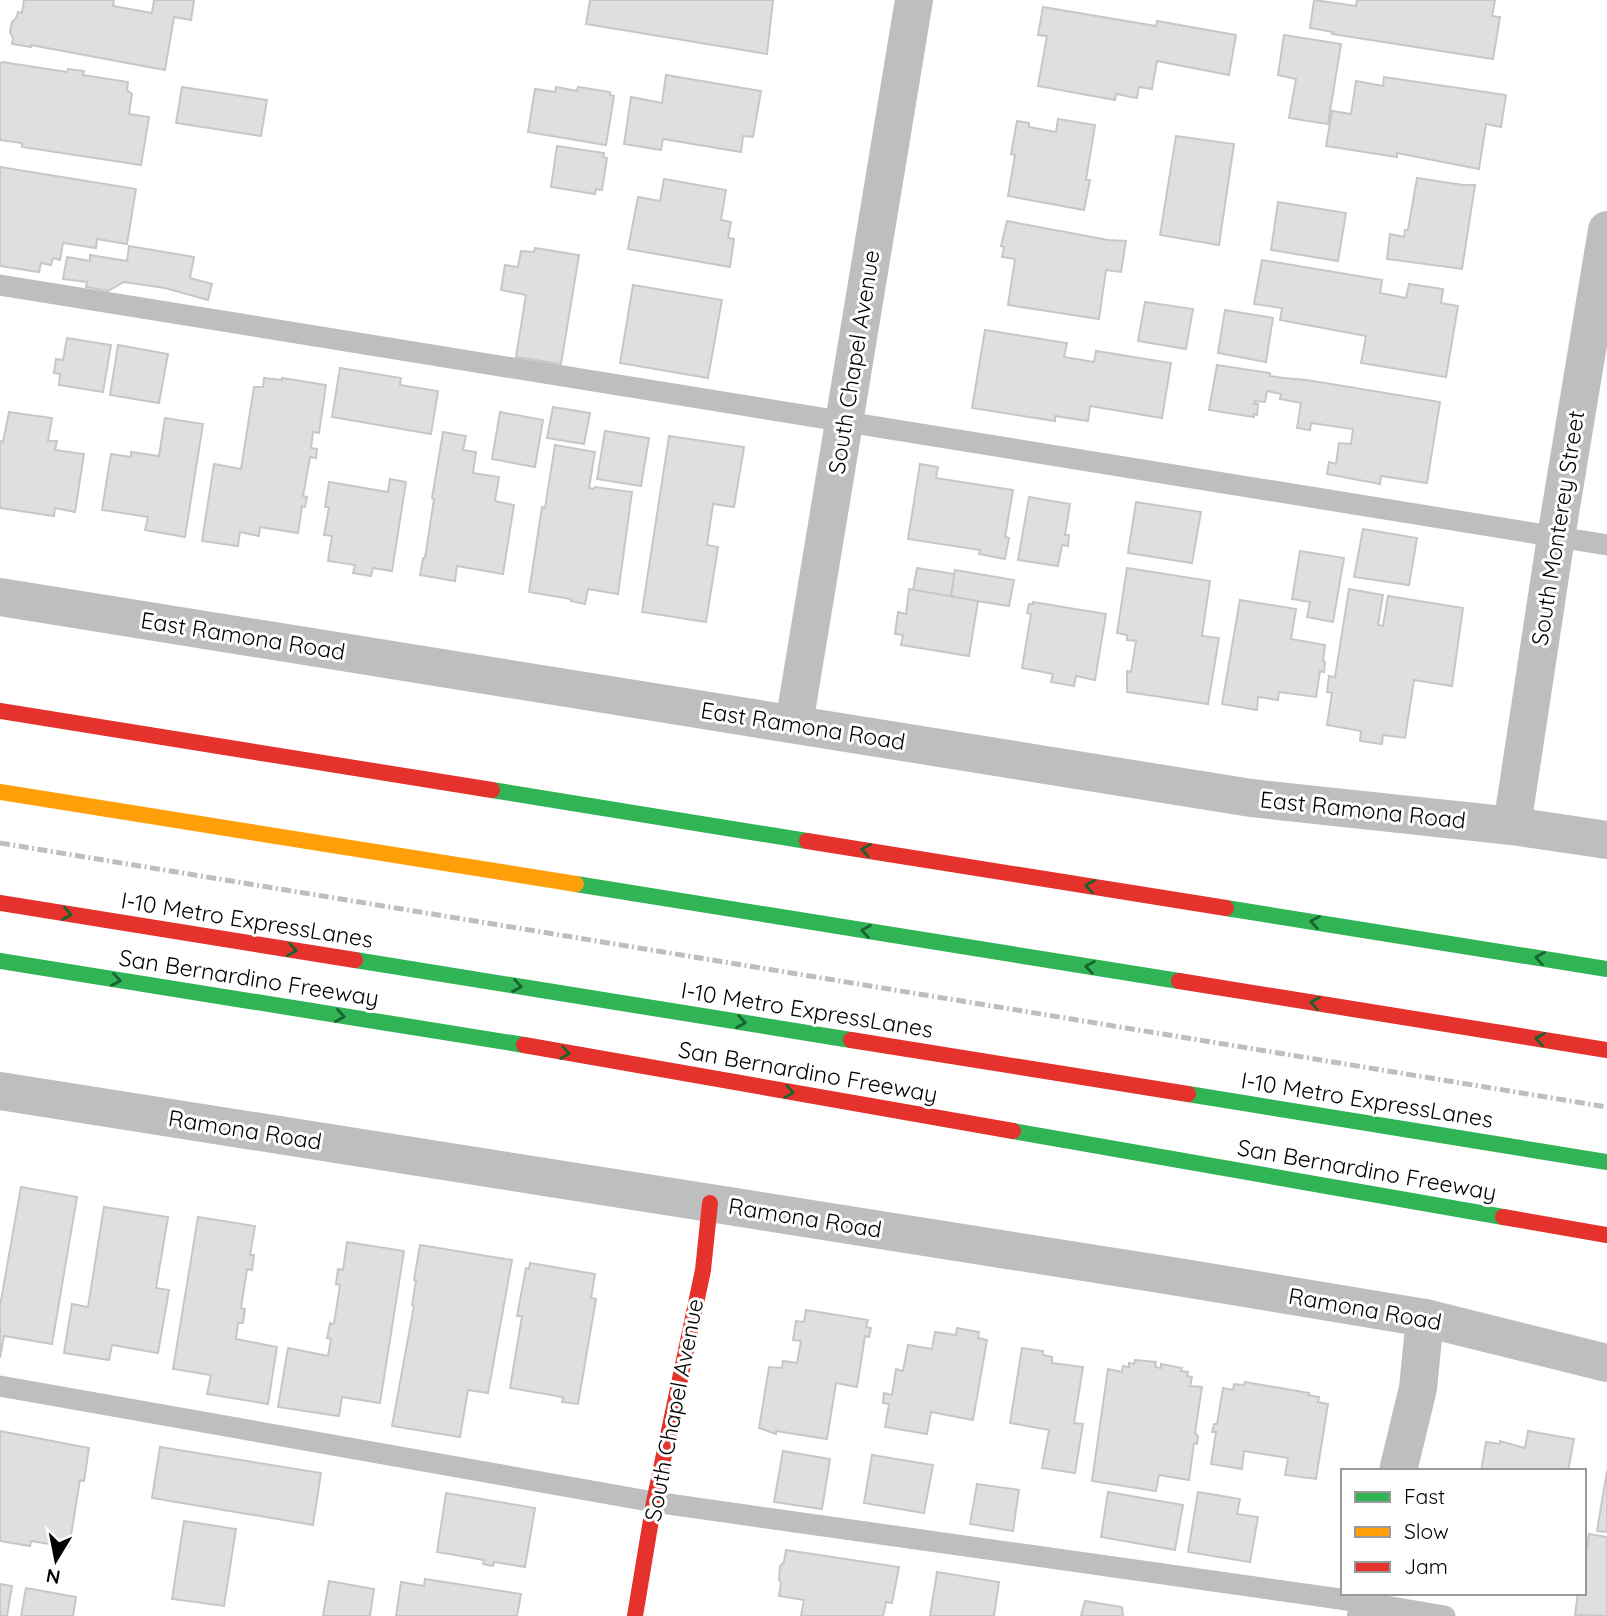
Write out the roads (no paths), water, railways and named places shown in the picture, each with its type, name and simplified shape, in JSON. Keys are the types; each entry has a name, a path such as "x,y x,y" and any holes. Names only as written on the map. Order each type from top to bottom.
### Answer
{"main road":[{"path":"0,712 1607,969"},
{"path":"0,793 1607,1050"},
{"name":"I-10 Metro ExpressLanes","path":"0,903 1607,1162"},
{"name":"San Bernardino Freeway","path":"0,961 494,1040 1607,1235"},
{"name":"South Chapel Avenue","path":"635,1616 654,1502 703,1270 710,1203"},
{"path":"1550,1226 1584,1246"}],"street":[{"name":"South Chapel Avenue","path":"793,724 914,0"},
{"name":"South Monterey Street","path":"1512,826 1607,230"},
{"name":"East Ramona Road","path":"0,597 1251,798 1512,826 1607,840"},
{"name":"Ramona Road","path":"0,1091 1425,1318 1607,1363"},
{"path":"1398,1469 1418,1388 1425,1318"}],"lane":[{"path":"0,285 1607,545"},
{"path":"0,1386 654,1502 1446,1616"}],"railway":[{"path":"0,843 1607,1107"}]}
